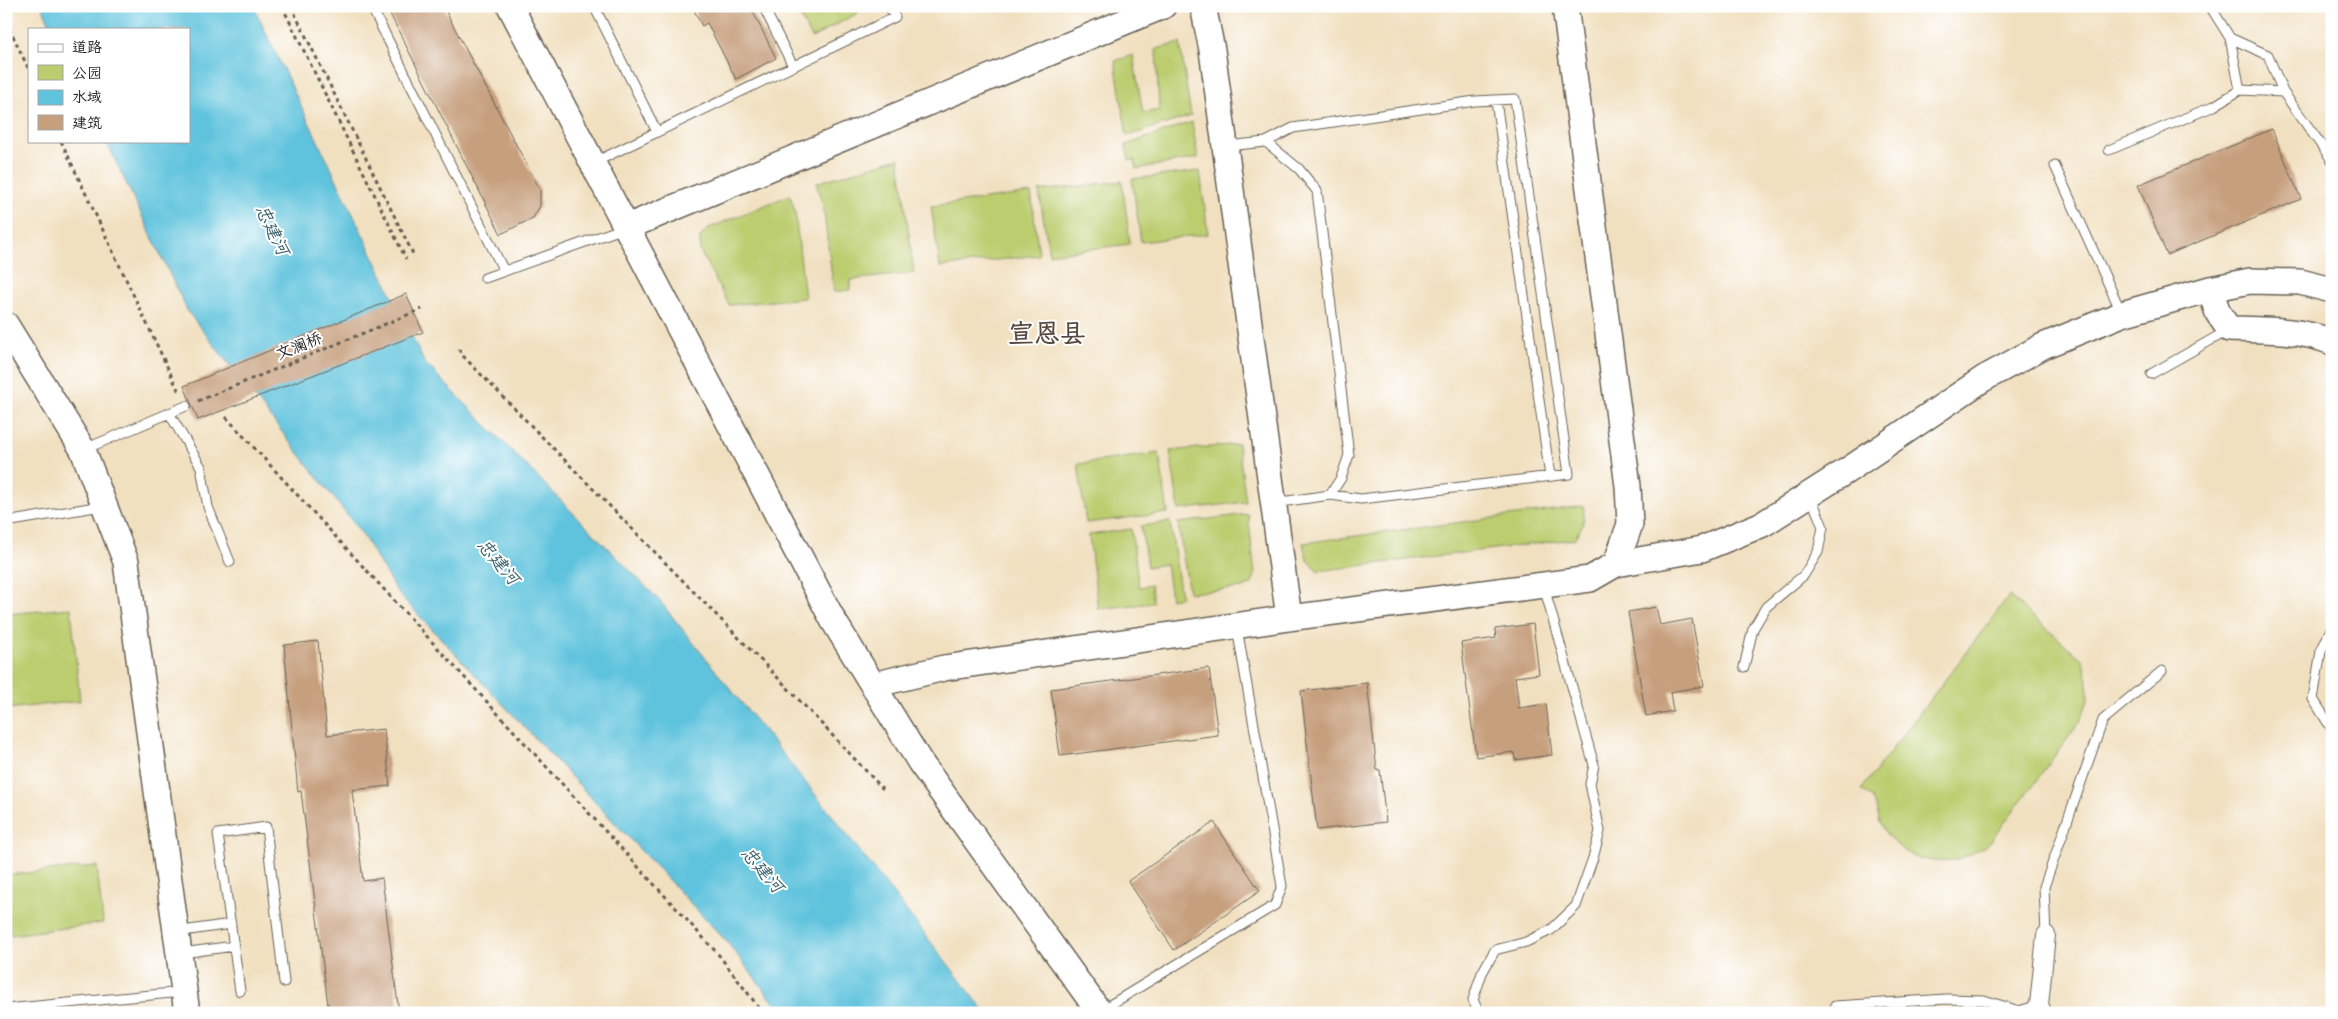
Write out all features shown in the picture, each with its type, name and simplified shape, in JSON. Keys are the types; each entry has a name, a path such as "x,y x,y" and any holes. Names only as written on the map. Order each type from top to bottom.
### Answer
{"street":[{"path":"510,6 833,620 920,762 1100,1012"},
{"path":"627,227 1163,6"},
{"path":"1203,6 1212,50 1226,146 1290,618"},
{"path":"1565,6 1628,486 1630,524 1616,564"},
{"path":"873,684 944,668 1237,625 1590,579 1616,564 1702,549 1763,524 1983,379 2043,346 2122,314 2220,287 2250,281 2300,282 2332,290"},
{"path":"2220,287 2218,313 2229,329 2270,330 2315,335 2332,342"},
{"path":"6,325 83,450 126,562 186,1002"},
{"path":"2041,1009 2046,935"}],"lane":[{"path":"371,6 504,271"},
{"path":"594,6 657,132"},
{"path":"763,6 793,66"},
{"path":"592,164 895,17 889,6"},
{"path":"2210,6 2230,38 2240,90"},
{"path":"2230,38 2268,55 2283,92 2332,160"},
{"path":"2109,150 2214,106 2240,90 2283,92"},
{"path":"1226,146 1266,142 1293,128 1475,101 1515,100 1569,474 1361,499 1330,495 1274,503"},
{"path":"1496,101 1550,476"},
{"path":"1266,142 1299,169 1317,191 1349,455 1341,478 1330,495"},
{"path":"2055,166 2122,314"},
{"path":"485,278 627,227"},
{"path":"2151,374 2229,329"},
{"path":"83,450 186,406"},
{"path":"169,413 201,467 208,507 230,562"},
{"path":"1744,667 1753,629 1766,607 1804,574 1818,552 1823,527 1810,494"},
{"path":"6,522 104,505"},
{"path":"1479,1013 1473,1000 1482,973 1495,950 1526,942 1551,930 1576,906 1593,858 1600,831 1590,784 1594,765 1543,585"},
{"path":"1100,1012 1275,905 1282,886 1237,625"},
{"path":"2332,627 2321,651 2313,699 2332,729"},
{"path":"2046,935 2044,886 2103,720 2162,671"},
{"path":"240,991 218,834 266,827 284,982"},
{"path":"177,943 231,924"},
{"path":"177,943 234,946"},
{"path":"1835,1006 1947,999 1984,1000 2019,1011 2041,1009"},
{"path":"6,1009 186,1002"}],"path":[{"path":"282,6 406,259"},
{"path":"291,6 414,256"},
{"path":"6,20 28,68"},
{"path":"61,142 186,406"},
{"name":"文澜桥","path":"186,406 422,308"},
{"path":"459,349 462,355 776,675 883,789"},
{"path":"226,418 718,954 763,1013"}],"green space":[{"path":"794,6 855,6 858,13 812,38"},
{"path":"1180,43 1191,116 1127,136 1115,61 1133,55 1143,113 1159,110 1156,49"},
{"path":"1192,122 1198,158 1136,169 1135,160 1129,160 1126,145"},
{"path":"899,158 914,273 850,280 850,290 834,292 823,206 816,183"},
{"path":"1200,171 1208,234 1141,242 1132,179"},
{"path":"1122,181 1130,244 1049,254 1039,191"},
{"path":"1031,193 1039,255 940,267 931,206"},
{"path":"790,195 795,212 805,298 729,305 700,251 700,237 709,228"},
{"path":"1238,444 1246,502 1179,510 1170,451"},
{"path":"1159,453 1168,513 1086,523 1078,464"},
{"path":"1584,506 1583,525 1574,539 1318,571 1307,559 1303,543"},
{"path":"1248,514 1255,575 1252,584 1243,588 1189,593 1178,523"},
{"path":"1170,522 1181,597 1171,599 1166,564 1147,567 1141,526"},
{"path":"1131,529 1139,587 1151,585 1153,603 1098,609 1089,535"},
{"path":"2009,596 2082,659 2088,680 2088,700 2080,722 1990,842 1977,851 1963,857 1935,861 1921,859 1908,853 1896,844 1885,832 1874,802 1861,790"},
{"path":"71,608 80,701 6,709 6,614"},
{"path":"97,866 103,923 10,935 6,875"}],"water":[{"name":"忠建河","path":"42,6 253,6 424,362 658,599 831,814 986,1013 782,1013 727,942 397,592 362,534 188,312 106,142 190,142 190,28 52,28"}],"building":[{"path":"386,6 443,6 540,190 540,206 533,218 501,234"},
{"path":"692,6 750,6 776,58 736,79 707,23 702,26"},
{"path":"2272,129 2301,199 2167,255 2138,185"},
{"path":"406,294 423,332 198,420 184,386"},
{"path":"1656,607 1660,625 1692,619 1704,686 1670,692 1673,711 1646,716 1628,612"},
{"path":"1533,624 1539,674 1515,677 1519,708 1546,704 1552,755 1515,760 1514,752 1476,757 1461,643 1496,638 1495,629"},
{"path":"318,641 327,735 384,729 390,786 352,790 363,881 382,878 399,1013 329,1013 301,791 298,792 284,645"},
{"path":"1209,668 1218,735 1060,756 1051,689"},
{"path":"1367,683 1377,770 1380,770 1386,822 1317,830 1301,691"},
{"path":"1214,822 1260,891 1174,950 1128,881"}],"district":[{"name":"宣恩县","path":"1047,334"}]}
